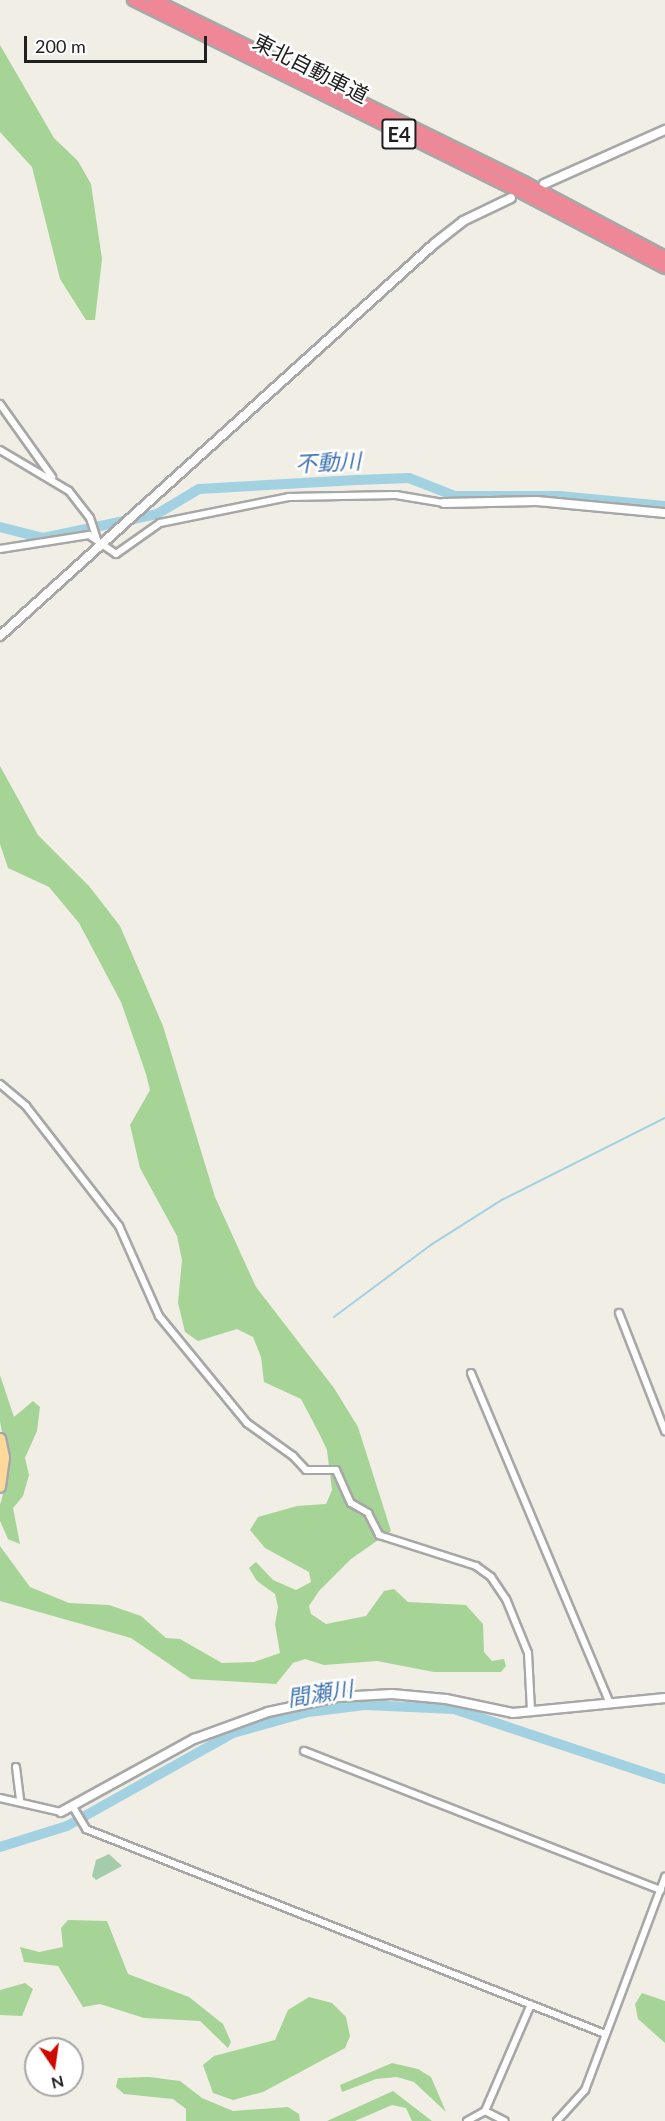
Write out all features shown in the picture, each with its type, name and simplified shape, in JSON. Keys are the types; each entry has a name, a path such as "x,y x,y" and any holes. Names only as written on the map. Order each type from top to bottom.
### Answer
{"highway":[{"name":"東北自動車道","path":"133,0 518,191 665,268"},
{"name":"東北自動車道","path":"154,0 524,182 665,257"}],"main road":[{"path":"0,1438 4,1457 0,1487"}],"street":[{"path":"544,184 665,130"},
{"path":"0,636 434,244 463,221 511,198"},
{"path":"0,404 52,478"},
{"path":"0,450 52,478 69,491 90,519 100,546"},
{"path":"0,549 89,535 100,546 116,554 160,523 290,497 396,495 444,503 549,502 665,513"},
{"path":"0,1084 26,1106 119,1226 159,1316 247,1423 293,1456 306,1470 336,1470 351,1503 368,1512 379,1535 476,1566 491,1577 506,1599 528,1653 531,1710"},
{"path":"619,1313 665,1431"},
{"path":"471,1373 610,1703"},
{"path":"0,1797 61,1812 75,1809 194,1739 268,1712 326,1699 392,1694 513,1713 665,1698"},
{"path":"304,1751 661,1890"},
{"path":"16,1767 20,1802"},
{"path":"75,1809 86,1829 606,2034"},
{"path":"557,2121 585,2090 665,1877"},
{"path":"467,2121 485,2111 531,2004"},
{"path":"485,2111 505,2121"}],"green space":[{"path":"0,45 54,138 78,161 91,184 102,259 95,320 86,320 60,279 32,167 0,132"},
{"path":"0,766 38,835 89,886 120,926 163,1026 215,1197 256,1287 334,1388 358,1427 391,1531 351,1559 319,1591 309,1606 311,1614 326,1624 366,1616 384,1591 394,1589 408,1602 466,1605 483,1624 484,1652 492,1661 504,1659 506,1666 501,1672 434,1672 377,1661 324,1665 305,1659 293,1663 276,1684 191,1679 131,1638 0,1601 0,1546 30,1587 69,1603 109,1605 141,1616 166,1638 180,1639 222,1663 254,1662 280,1653 275,1624 278,1607 275,1594 257,1581 249,1568 256,1562 273,1580 296,1590 311,1582 309,1572 265,1548 250,1530 258,1517 297,1506 326,1504 332,1490 327,1450 320,1435 301,1399 264,1382 261,1357 253,1337 237,1329 198,1341 185,1332 178,1303 182,1260 177,1236 140,1168 130,1125 150,1090 146,1074 121,1002 79,923 49,887 8,868 0,844"},
{"path":"0,1375 14,1417 33,1401 40,1407 37,1431 25,1458 29,1475 23,1496 13,1508 20,1544 8,1539 0,1521 0,1505 9,1472 0,1421"},
{"path":"109,1854 122,1866 96,1880 92,1876 96,1860"},
{"path":"68,1920 107,1921 128,1974 189,1997 223,2024 231,2042 228,2048 200,2021 144,2018 100,2004 83,2007 58,1966 24,1962 20,1947 39,1952 63,1947 61,1928"},
{"path":"25,1983 33,1989 22,2016 0,2015 0,1990"},
{"path":"642,1993 665,2001 665,2043 638,2019 635,2004"},
{"path":"309,1997 332,2003 346,2017 350,2036 345,2048 263,2092 233,2100 213,2093 203,2065 214,2056 275,2040 288,2010"},
{"path":"392,2063 418,2069 431,2077 446,2112 414,2082 397,2077 376,2079 342,2092 340,2085"},
{"path":"149,2077 180,2081 202,2098 233,2111 288,2107 299,2114 300,2121 186,2121 186,2109 173,2099 124,2094 116,2087 118,2078"},
{"path":"393,2091 432,2121 412,2121 406,2108 392,2105 355,2121 327,2121"}],"waterway":[{"name":"不動川","path":"0,527 43,538 157,514 199,489 409,478 455,496 559,496 665,506"},
{"path":"334,1317 431,1245 502,1200 665,1118"},
{"name":"間瀬川","path":"0,1847 67,1826 233,1733 308,1712 365,1705 454,1709 665,1779"}]}
